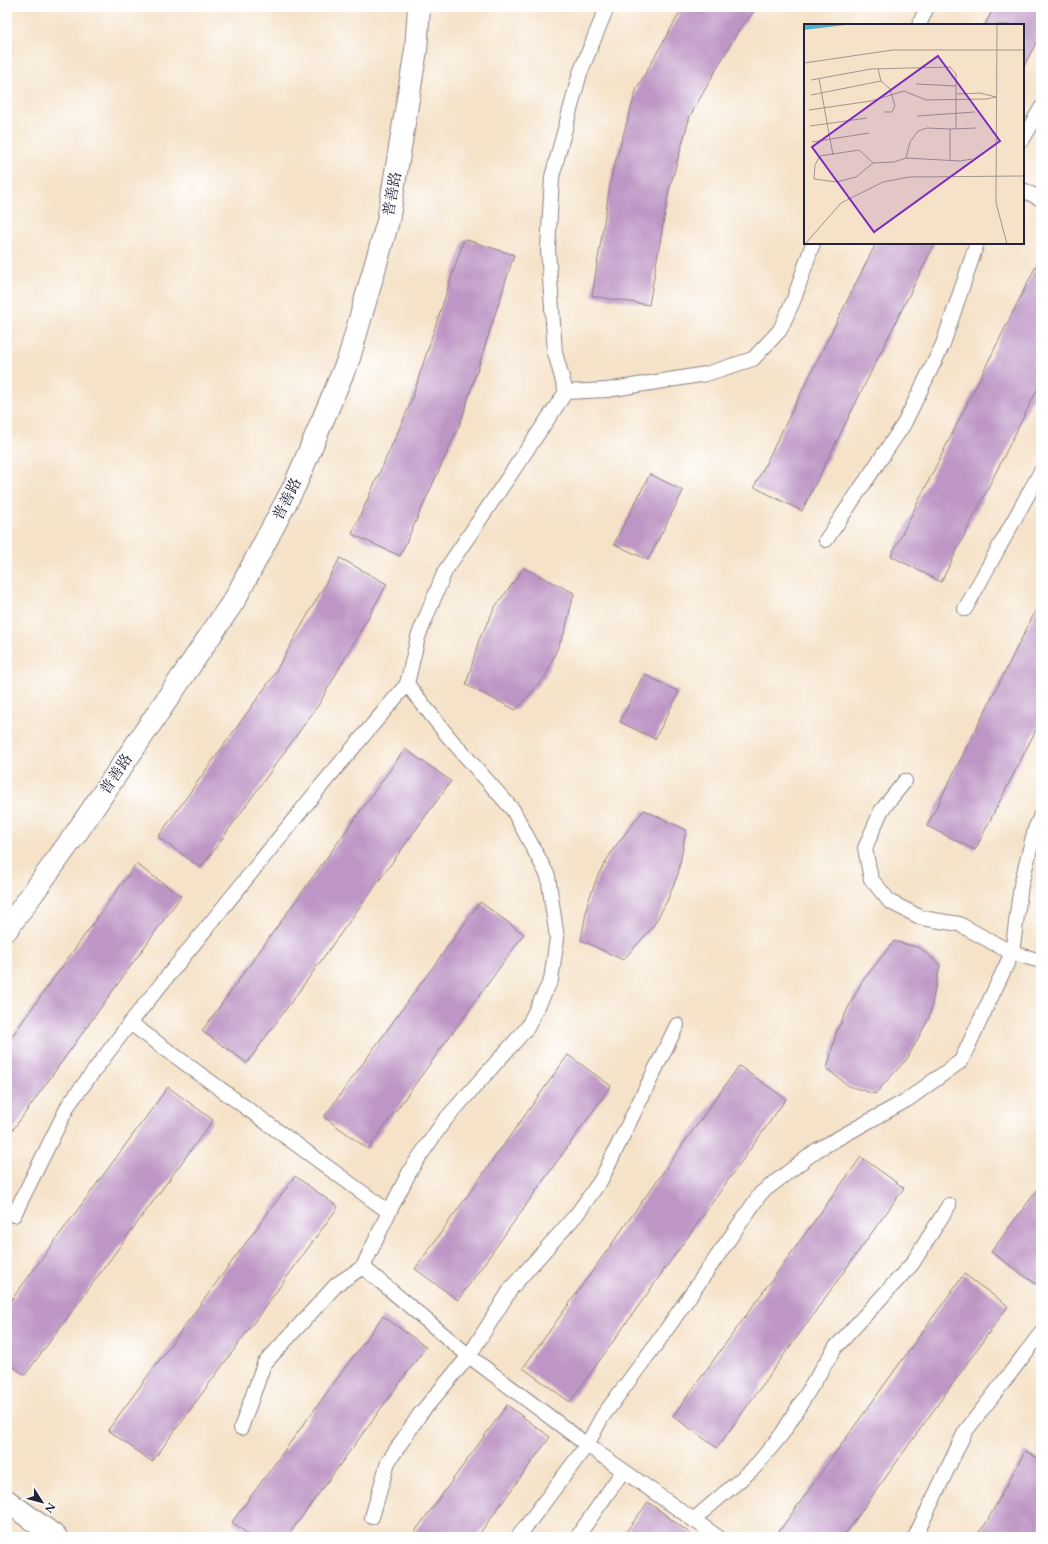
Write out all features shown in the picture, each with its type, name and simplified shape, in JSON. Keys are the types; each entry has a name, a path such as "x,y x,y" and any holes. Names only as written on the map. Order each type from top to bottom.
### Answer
{"street":[{"name":"普善路","path":"7,929 77,832 235,598 295,485 349,358 388,221 416,50 419,7"},
{"path":"7,1501 56,1537"}],"lane":[{"path":"566,392 554,353 548,249 552,177 580,73 607,7"},
{"path":"919,24 927,7"},
{"path":"1024,136 1041,108"},
{"path":"1024,190 1041,199"},
{"path":"566,392 607,390 706,374 753,359 780,330 794,299 813,244"},
{"path":"826,540 904,424 943,344 977,244"},
{"path":"14,1215 69,1104 130,1023 321,786 407,684 418,636 445,571 566,392"},
{"path":"965,609 1041,471"},
{"path":"241,1428 264,1364 337,1284 363,1267 411,1169 444,1121 526,1028 551,980 557,938 548,876 513,810 447,735 407,684"},
{"path":"905,781 881,811 865,848 871,879 890,902 922,918 959,924 1012,953 1041,961"},
{"path":"518,1537 587,1445 602,1418 662,1336 761,1194 817,1150 908,1100 961,1060 1012,953 1021,885 1035,828 1041,815"},
{"path":"130,1023 389,1212"},
{"path":"372,1517 388,1462 420,1414 469,1356 512,1287 577,1214 601,1180 677,1025"},
{"path":"693,1520 754,1468 782,1434 835,1348 912,1264 949,1204"},
{"path":"363,1267 469,1356 587,1445 718,1537"},
{"path":"915,1537 965,1432 1041,1333"},
{"path":"577,1537 623,1471"}],"building":[{"path":"683,7 757,7 738,31 690,116 669,190 649,305 592,296 612,173 637,88"},
{"path":"994,7 1041,7 1041,33 1024,66 1024,24 986,24"},
{"path":"464,239 514,255 460,424 400,556 352,534 409,407"},
{"path":"876,244 935,244 802,511 754,487"},
{"path":"1041,256 1041,382 941,582 891,556"},
{"path":"650,474 683,491 648,560 614,544"},
{"path":"340,558 387,584 319,704 201,868 158,837 272,678"},
{"path":"524,568 574,593 565,631 545,677 516,710 466,685 479,640 495,607"},
{"path":"1041,600 1041,720 975,850 927,826"},
{"path":"644,674 679,692 655,739 620,722"},
{"path":"405,749 451,781 247,1063 202,1031"},
{"path":"644,810 686,830 678,874 667,901 652,928 623,960 581,940 588,902 598,875 614,848"},
{"path":"136,864 181,896 7,1138 7,1043"},
{"path":"480,902 524,934 368,1149 324,1117"},
{"path":"894,941 920,948 940,965 929,1018 907,1059 875,1094 849,1086 827,1069 837,1030 861,983"},
{"path":"568,1055 611,1086 458,1300 415,1269"},
{"path":"739,1066 786,1099 570,1402 523,1368"},
{"path":"168,1087 213,1120 25,1375 7,1362 7,1306"},
{"path":"861,1157 904,1188 717,1448 673,1416"},
{"path":"295,1176 338,1207 152,1462 108,1430"},
{"path":"1041,1185 1041,1277 1036,1284 991,1252"},
{"path":"964,1274 1008,1306 843,1537 775,1537"},
{"path":"383,1316 426,1347 287,1537 252,1537 232,1522"},
{"path":"507,1405 550,1437 477,1537 411,1537"},
{"path":"1025,1451 1041,1460 1041,1537 974,1537 985,1525"},
{"path":"648,1502 695,1537 623,1536"}]}
